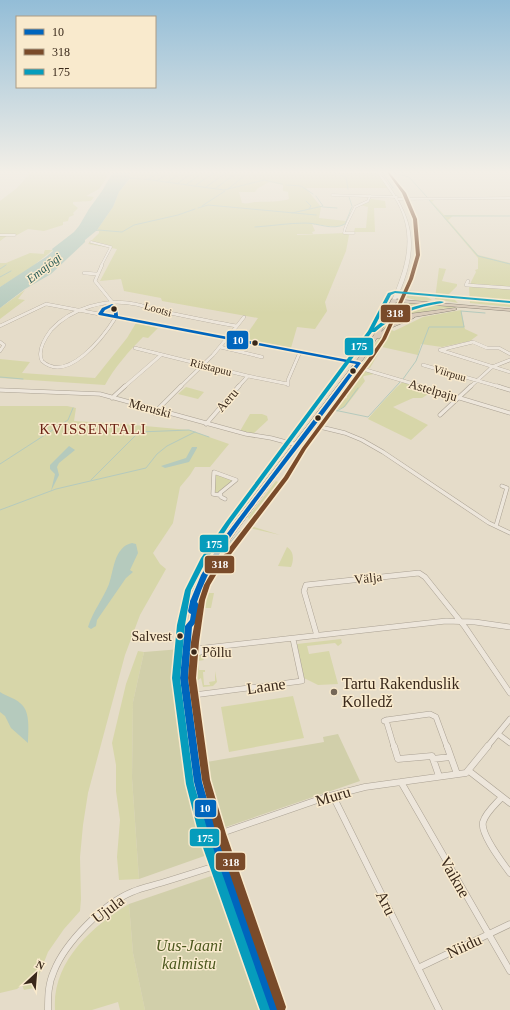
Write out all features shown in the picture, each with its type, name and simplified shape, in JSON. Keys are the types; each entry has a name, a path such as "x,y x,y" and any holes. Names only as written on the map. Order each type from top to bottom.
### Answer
{"highway":[{"path":"272,1010 213,836 198,782 184,678 184,664 189,626 196,592 210,564 234,528 370,346 394,300 510,310"},
{"path":"391,306 402,314 408,316 427,312 463,308 496,309"},
{"path":"370,346 391,326 407,318 427,312"}],"main road":[{"path":"394,300 405,274 410,254 410,242 406,219"},
{"path":"400,286 401,288 398,297 405,301"}],"street":[{"path":"350,219 344,229 344,233 354,233"},
{"path":"0,235 15,236"},
{"path":"79,310 62,321 48,335 42,348 40,359 41,362 49,366 72,363 98,342 116,317 116,313 111,303 102,287 96,281 96,274 111,247 91,242"},
{"path":"84,272 96,274"},
{"path":"468,281 466,286 510,288"},
{"path":"100,314 104,307 111,303"},
{"name":"Lootsi","path":"79,310 88,306 111,303 132,303 158,311 237,326"},
{"name":"Astelpaju","path":"0,326 46,304 300,352 357,365 459,398 510,412"},
{"path":"156,412 228,339 244,317"},
{"path":"0,342 4,345 0,351"},
{"path":"510,354 499,348 490,350 484,348 476,342 442,348 440,350 510,372"},
{"path":"220,347 262,357"},
{"name":"Riistapuu","path":"135,348 288,385 288,380 300,352"},
{"path":"112,399 161,354"},
{"path":"440,415 492,367 510,360"},
{"name":"Viirpuu","path":"423,364 510,390"},
{"name":"Aeru","path":"206,424 248,376"},
{"name":"Meruski","path":"0,390 97,394 156,412 246,434 271,438 295,448"},
{"path":"312,425 344,433 362,440 383,452 496,526 510,533"},
{"path":"219,495 236,480 214,472 213,494 219,495 225,499"},
{"path":"496,526 507,488 502,486"},
{"name":"Välja","path":"317,636 304,591 306,586 414,573 422,574 425,577 461,621"},
{"path":"186,650 446,621 461,621 510,627"},
{"path":"461,621 510,693"},
{"name":"Laane","path":"186,696 302,681 293,639"},
{"path":"184,664 194,654 216,647"},
{"path":"439,776 432,756 398,759 385,720 432,714 438,721 457,774"},
{"path":"510,719 469,771 510,803"},
{"path":"498,734 510,743"},
{"path":"433,759 450,757"},
{"name":"Muru","path":"213,836 364,787 469,771"},
{"name":"Vaikne","path":"401,782 510,972"},
{"name":"Aru","path":"333,796 439,1010"},
{"path":"502,797 483,822 483,827 488,839 510,873"},
{"name":"Ujula","path":"48,1010 48,992 50,982 54,970 64,952 87,925 111,904 131,892 222,863"},
{"name":"Niidu","path":"418,968 510,924"}],"green space":[{"path":"0,219 68,219 68,221 63,222 63,225 44,231 28,229 17,235 8,235 0,241"},
{"path":"105,219 329,219 346,221 344,225 337,227 312,224 315,231 312,232 313,234 297,235 345,233 349,235 346,251 325,302 327,311 315,329 297,327 291,348 248,340 249,331 258,318 162,301 161,298 124,291 121,279 100,281 117,249 88,244 99,233 97,230"},
{"path":"367,219 374,219 375,232 354,232 355,228 366,228"},
{"path":"445,219 449,219 448,220 478,255 510,263 510,287 471,285 476,272 475,270 478,269 478,258"},
{"path":"45,250 53,250 29,269 0,287 0,263 6,263 30,253 44,254"},
{"path":"439,268 446,269 442,281 457,284 457,286 445,298 454,299 458,303 435,299"},
{"path":"469,287 510,288 510,307 470,303"},
{"path":"405,289 422,294 432,300 425,301 405,297 402,295"},
{"path":"25,290 18,299 25,300 0,319 0,308"},
{"path":"398,302 461,307 439,309 414,315 403,314 393,306"},
{"path":"391,309 406,318 383,329 382,328"},
{"path":"461,310 465,329 478,335 470,341 442,347 421,344 418,355 382,347 370,368 362,366 373,346 389,329 394,331 423,317"},
{"path":"136,323 158,328 148,338 143,337 132,348 117,366 105,385 0,378 0,359 30,362 22,373 95,378 127,338"},
{"path":"359,369 374,374 364,376 365,381 345,407 336,410 323,426 318,425 324,413 335,400 347,398 347,396 337,397"},
{"path":"403,382 433,391 422,398 413,398 393,407 428,425 411,440 368,419"},
{"path":"186,387 204,392 198,399 178,394"},
{"path":"0,406 67,406 76,408 74,421 189,430 229,444 210,467 195,467 180,487 173,523 153,553 160,564 166,569 140,615 125,655 88,793 80,857 80,911 64,929 48,952 34,988 24,990 22,985 17,989 0,993"},
{"path":"250,414 262,414 267,416 268,420 253,434 240,431"},
{"path":"214,474 234,481 214,495"},
{"path":"276,481 280,483 252,523 250,522 248,517"},
{"path":"251,526 280,535 250,528 230,555 231,551 229,549 233,542"},
{"path":"287,547 293,556 291,567 278,566"},
{"path":"207,593 214,593 211,608 202,608 199,622 195,622 197,613 199,612 198,610 201,596"},
{"path":"341,639 342,643 338,646 335,643 307,646 309,654 329,651 338,684 318,685 304,678 297,644"},
{"path":"181,649 181,694 194,779 210,854 139,879 132,778 133,702 144,652"},
{"path":"138,651 144,652 133,702 132,778 139,879 119,880 117,857 120,820 116,791 116,765 112,743 126,684"},
{"path":"201,655 204,660 198,661 199,670 205,670 205,672 203,672 204,685 210,685 209,682 215,681 215,671 217,682 213,686 203,687 201,678 190,684 189,671 191,663 196,657"},
{"path":"293,696 304,738 229,752 221,707"},
{"path":"338,734 360,781 217,830 203,779 201,763 324,742 323,737"},
{"name":"Uus-Jaani kalmistu","path":"217,874 266,1010 145,1010 133,953 129,904"},
{"path":"129,904 133,953 145,1010 120,1010 118,1002 92,1010 55,1010 56,993 60,976 67,961 88,935 115,913"}],"water":[{"name":"Emajõgi","path":"83,219 105,219 97,230 99,231 96,231 85,240 85,242 51,274 25,289 0,308 0,287 46,257 53,251 52,249 74,232"},
{"path":"69,446 75,450 59,463 57,467 59,475 51,491 55,474 50,469 50,465"},
{"path":"192,447 197,448 189,462 165,468 161,466 186,458"},
{"path":"132,543 136,544 138,553 130,570 133,572 126,578 97,620 96,626 91,629 88,627 90,621 109,584 118,554 126,545"},
{"path":"0,692 13,698 24,706 28,721 28,743 11,728 5,716 0,712"}],"waterway":[{"path":"98,230 122,232 134,225 160,219"},
{"path":"255,227 293,223 310,223 335,227 345,224 347,219"},
{"path":"446,219 478,256 510,264"},
{"path":"0,269 6,265"},
{"path":"0,277 11,271"},
{"path":"403,379 416,361 429,327 464,327 461,311 485,313"},
{"path":"0,377 23,379"},
{"path":"337,411 368,417 400,382"},
{"path":"337,411 344,407 358,388"},
{"path":"0,464 68,420 73,408"},
{"path":"328,412 337,411"},
{"path":"91,480 139,432 189,430 195,432"},
{"path":"0,510 56,489 146,468 157,454 167,446 195,432"},
{"path":"195,432 209,437"},
{"path":"227,546 241,530"}],"transit line":[{"name":"318","path":"281,1007 221,834 206,780 192,678 195,642 202,600 207,585 217,568 286,478 304,449 384,339 411,279 418,255 415,219"},
{"name":"175","path":"265,1010 205,839 190,784 176,678 181,625 188,590 203,560 228,523 370,331 389,294 395,292 510,302"},
{"name":"175","path":"373,331 388,319 405,311 423,305 442,302"},
{"name":"10","path":"112,305 116,313 116,317 100,314 103,309 112,305"},
{"name":"10","path":"116,317 359,363"},
{"name":"10","path":"191,611 205,575 224,542 359,363"},
{"name":"10","path":"193,601 196,605 193,621 189,626 184,678 198,782 213,836 273,1010"}],"place":[{"name":"Salvest","path":"180,636"},
{"name":"Põllu","path":"194,652"},
{"name":"Tartu Rakenduslik Kolledž","path":"334,692"}],"district":[{"name":"KVISSENTALI","path":"93,429"}]}
